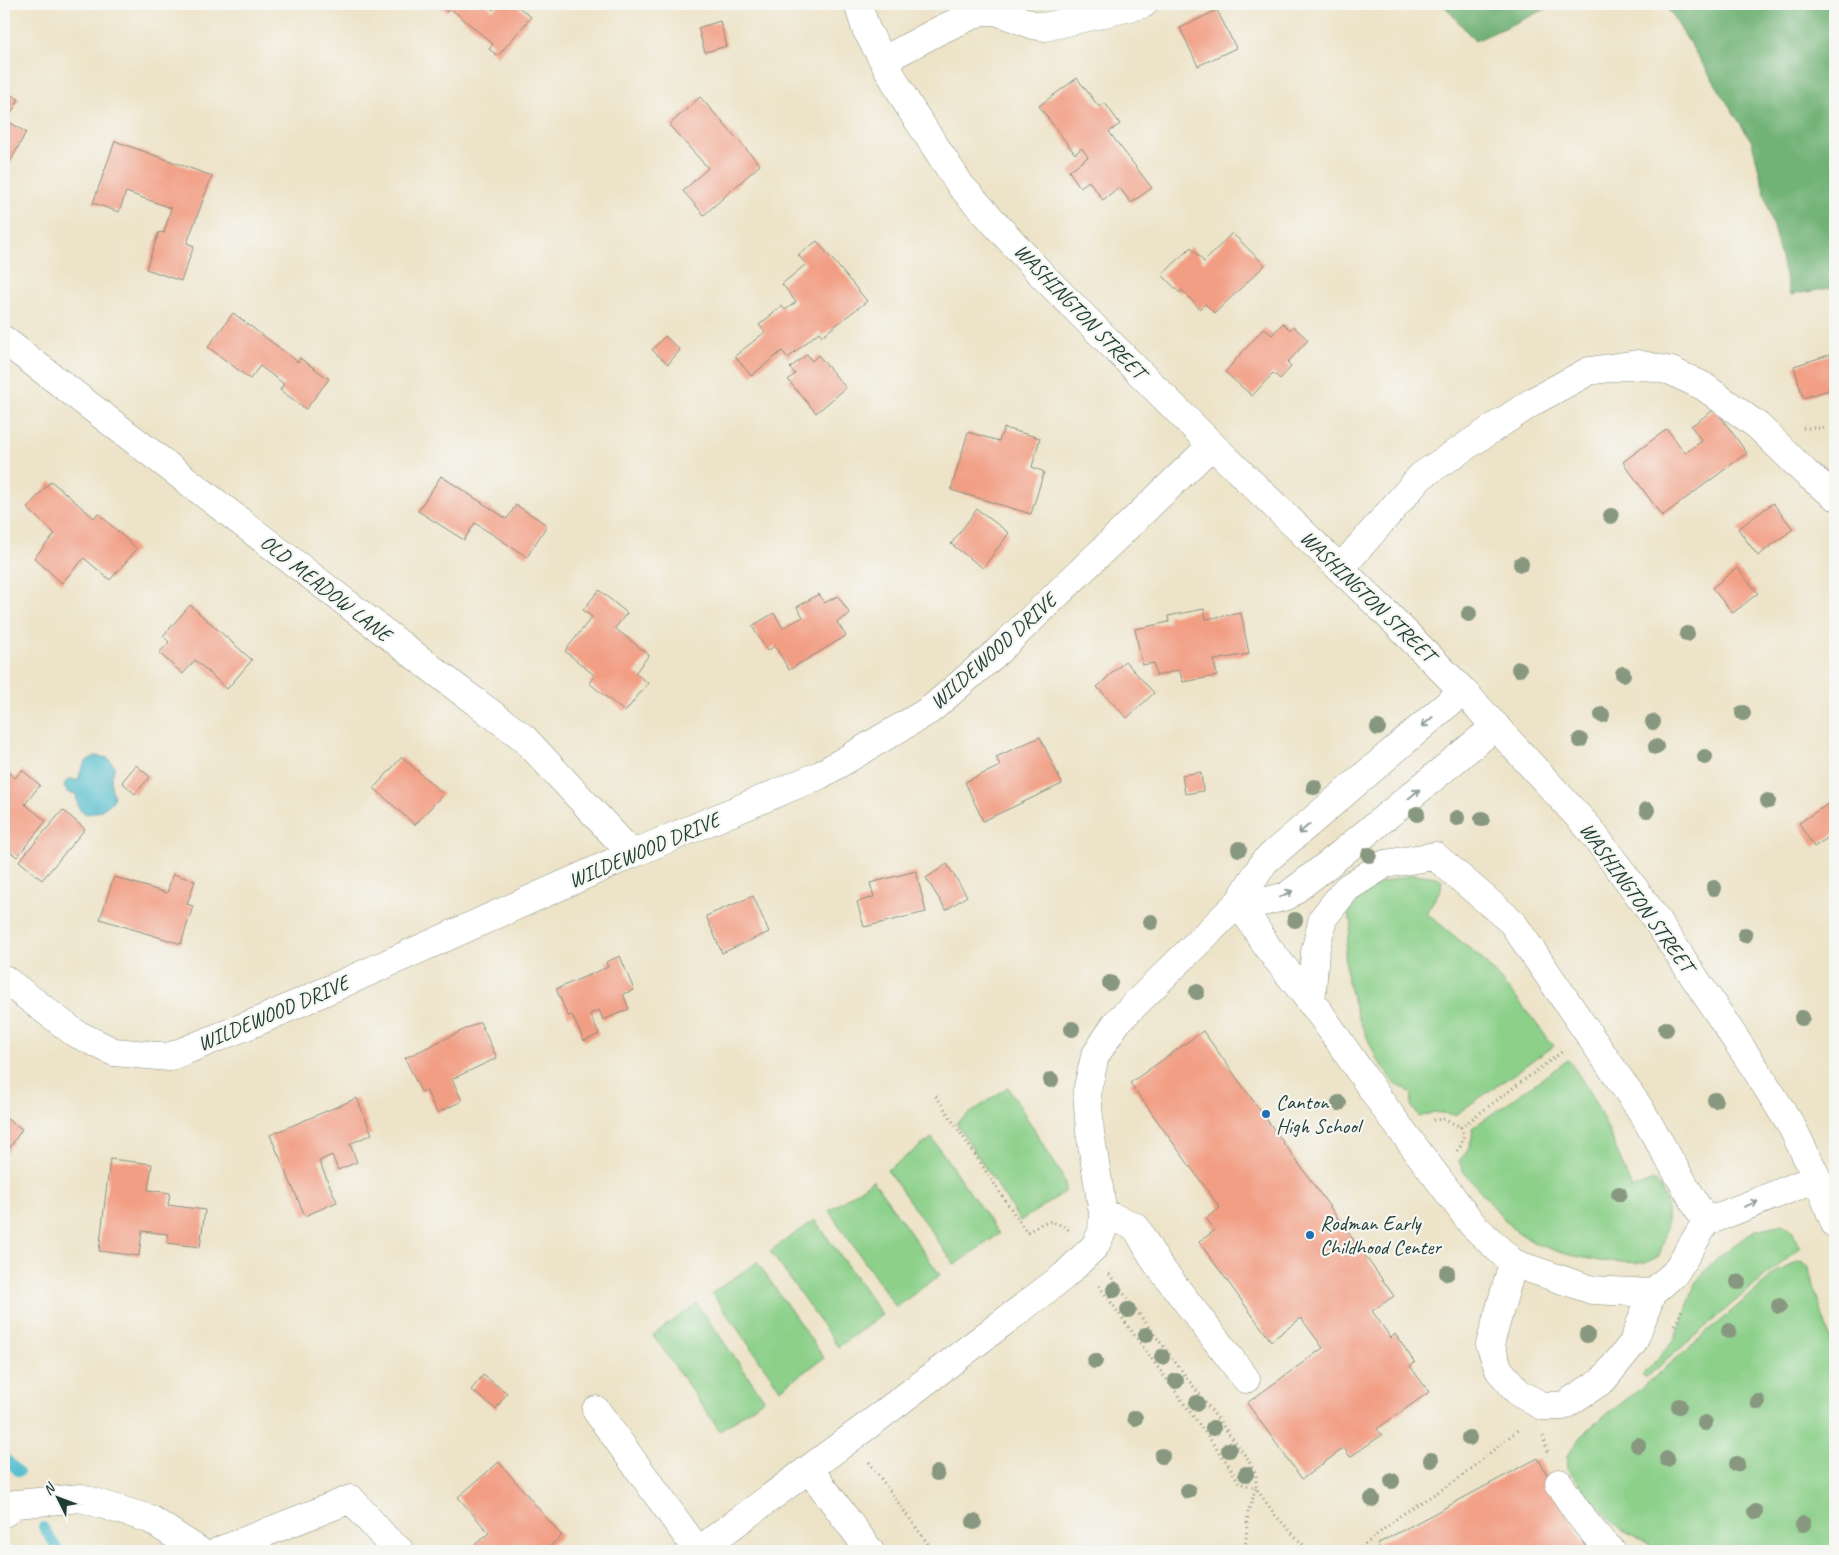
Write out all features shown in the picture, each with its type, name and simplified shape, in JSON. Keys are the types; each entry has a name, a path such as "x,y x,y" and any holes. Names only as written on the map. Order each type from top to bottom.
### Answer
{"street":[{"name":"WASHINGTON STREET","path":"858,4 866,29 908,105 961,186 1042,275 1212,445 1463,690 1588,827 1645,903 1792,1127 1817,1178 1835,1224"},
{"path":"884,60 940,30 981,11 996,12 1033,25 1045,26 1144,4"},
{"name":"OLD MEADOW LANE","path":"4,340 524,738 632,854"},
{"path":"1340,568 1421,476 1534,401 1589,371 1637,364 1671,370 1704,386 1758,426 1807,474 1835,496"},
{"name":"WILDEWOOD DRIVE","path":"4,980 75,1033 114,1052 169,1057 261,1020 632,854 820,774 930,710 996,653 1212,445"},
{"path":"596,1410 698,1551 1064,1276 1095,1246 1102,1232 1103,1213 1090,1132 1088,1091 1095,1056 1117,1022 1239,902 1264,862 1463,690"},
{"path":"1239,902 1263,902 1287,896 1339,856 1496,726"},
{"path":"1311,1003 1316,952 1323,918 1346,888 1385,864 1434,856 1512,922 1640,1109 1706,1222"},
{"path":"1239,902 1268,948 1311,1003 1385,1108 1473,1225 1513,1263 1592,1290 1652,1293"},
{"path":"1513,1263 1490,1344 1499,1370 1519,1393 1542,1406 1563,1406 1603,1380 1633,1343 1652,1293 1675,1273 1706,1222 1817,1178"},
{"path":"1103,1213 1136,1227 1156,1262 1246,1379"},
{"path":"809,1469 870,1551"},
{"path":"1559,1483 1578,1514 1601,1542 1612,1551"},
{"path":"4,1512 16,1504 81,1498 150,1519 199,1551"},
{"path":"219,1551 351,1499 386,1539 400,1551"}],"path":[{"path":"1433,1172 1458,1150 1462,1143 1463,1132 1461,1126 1588,1033"},
{"path":"936,1096 1028,1233 1045,1222 1055,1221 1070,1230"},
{"path":"1102,1277 1108,1272 1247,1458 1256,1474 1256,1488 1248,1513 1245,1551"},
{"path":"1097,1283 1224,1459 1239,1484 1256,1488 1274,1515 1308,1551"},
{"path":"1357,1551 1401,1515 1457,1480 1521,1427"},
{"path":"864,1455 933,1551"}],"green space":[{"path":"1443,4 1557,4 1475,41"},
{"path":"1665,4 1835,4 1835,287 1790,295 1752,142"},
{"path":"1414,874 1437,877 1442,880 1441,889 1427,911 1429,915 1481,958 1512,993 1554,1046 1455,1115 1434,1112 1419,1117 1411,1105 1412,1095 1406,1089 1394,1084 1376,1057 1358,1017 1347,980 1345,950 1352,923 1347,913 1349,907 1380,883"},
{"path":"1568,1060 1597,1106 1632,1189 1653,1180 1660,1187 1664,1196 1667,1206 1665,1237 1659,1256 1645,1263 1599,1261 1566,1254 1536,1244 1512,1228 1463,1171 1459,1161 1470,1146 1472,1128"},
{"path":"1008,1087 1065,1182 1065,1192 1020,1221 956,1123"},
{"path":"932,1138 999,1234 955,1265 887,1170"},
{"path":"873,1180 940,1275 896,1307 829,1211"},
{"path":"815,1220 882,1315 838,1347 770,1251"},
{"path":"1782,1224 1792,1230 1800,1249 1754,1285 1646,1378 1642,1376 1674,1340 1695,1283 1718,1257 1753,1231"},
{"path":"1799,1261 1804,1262 1808,1267 1835,1356 1835,1551 1664,1551 1621,1530 1593,1502 1566,1469 1567,1455 1587,1430 1650,1381 1777,1272"},
{"path":"757,1262 824,1358 780,1389 712,1293"},
{"path":"697,1304 764,1399 720,1431 653,1335"}],"water":[{"path":"96,756 108,758 114,766 111,782 113,800 104,808 90,814 82,812 79,808 76,794 67,792 64,787 69,779 78,780 86,762"}],"building":[{"path":"437,4 486,4 493,10 499,4 515,4 531,17 498,56 489,49 493,44 450,8 447,12"},
{"path":"1217,10 1236,48 1198,66 1180,28"},
{"path":"720,21 727,46 705,52 698,28"},
{"path":"1077,78 1099,107 1105,103 1120,124 1109,132 1152,188 1131,203 1119,187 1103,200 1089,181 1080,187 1069,171 1088,157 1082,148 1075,154 1039,106"},
{"path":"4,91 19,99 7,121 26,132 4,174"},
{"path":"700,97 760,165 704,215 683,191 708,168 669,125"},
{"path":"115,141 212,176 187,243 194,246 181,281 146,269 159,232 164,233 171,208 126,192 119,212 93,203"},
{"path":"1232,233 1265,265 1215,313 1205,304 1200,309 1182,290 1180,293 1162,275 1191,247 1204,262"},
{"path":"817,241 867,301 822,336 819,332 788,358 782,351 751,376 735,356 765,332 759,325 782,306 785,310 796,302 782,284 806,264 798,255"},
{"path":"233,313 298,362 300,358 329,379 306,409 280,390 284,384 260,366 250,379 208,347"},
{"path":"1283,323 1290,330 1293,326 1308,340 1287,363 1291,367 1280,379 1273,373 1252,396 1225,372 1264,328 1272,335"},
{"path":"665,336 680,350 668,364 652,350"},
{"path":"1835,353 1835,388 1803,398 1794,366"},
{"path":"807,354 812,361 818,355 846,388 816,413 788,380 795,374 790,368"},
{"path":"1715,409 1747,453 1662,516 1623,462 1667,429 1685,453 1702,441 1691,426"},
{"path":"1004,428 1040,438 1032,467 1044,472 1031,514 951,490 968,432 999,441"},
{"path":"441,476 507,519 516,505 547,525 527,557 475,523 464,540 418,511"},
{"path":"51,481 94,518 98,513 137,549 110,580 84,558 62,583 34,558 55,534 27,508"},
{"path":"1773,503 1793,529 1758,556 1738,529"},
{"path":"977,509 1009,533 983,568 951,544"},
{"path":"1737,568 1758,593 1733,613 1712,588"},
{"path":"599,590 627,613 615,628 649,655 635,673 648,683 625,712 589,683 595,676 565,651 592,617 583,610"},
{"path":"819,594 824,603 838,596 850,614 837,622 846,636 789,670 775,646 767,651 752,626 774,613 783,628 803,617 797,607"},
{"path":"190,605 252,660 227,689 195,660 183,674 159,653 169,642 163,636"},
{"path":"1204,609 1206,619 1241,613 1249,654 1214,660 1217,676 1183,682 1179,670 1156,676 1154,663 1142,665 1135,629 1169,622 1168,616"},
{"path":"1125,661 1154,693 1127,718 1097,687"},
{"path":"1040,737 1062,784 983,821 965,782 1000,766 996,757"},
{"path":"402,757 443,794 415,825 374,788"},
{"path":"136,765 150,777 135,794 122,782"},
{"path":"4,769 15,778 22,770 40,785 25,804 46,821 17,857 4,847"},
{"path":"1201,772 1203,791 1185,794 1182,775"},
{"path":"1835,799 1835,833 1814,847 1799,823"},
{"path":"63,810 85,829 42,880 19,861"},
{"path":"947,864 967,896 946,910 926,878"},
{"path":"916,871 926,912 864,927 857,902 874,897 870,883"},
{"path":"173,874 195,881 187,904 193,906 181,944 100,919 114,877 167,893"},
{"path":"753,896 769,932 722,953 706,916"},
{"path":"620,956 634,990 623,994 629,1009 603,1020 599,1010 590,1014 599,1034 584,1041 572,1015 568,1016 556,989 608,967 606,962"},
{"path":"480,1022 497,1058 452,1079 462,1101 437,1113 426,1090 421,1092 405,1058"},
{"path":"1203,1031 1394,1296 1372,1311 1391,1338 1395,1334 1415,1363 1410,1366 1429,1392 1377,1429 1382,1435 1350,1457 1344,1448 1302,1479 1247,1403 1323,1348 1301,1318 1271,1341 1199,1242 1215,1230 1206,1218 1220,1208 1130,1083"},
{"path":"357,1098 372,1134 350,1144 357,1162 338,1170 332,1155 319,1161 337,1202 305,1216 270,1135"},
{"path":"4,1117 22,1129 4,1157"},
{"path":"110,1159 152,1164 148,1190 170,1193 168,1205 205,1210 200,1247 167,1243 168,1234 142,1231 139,1256 99,1251"},
{"path":"483,1375 507,1393 496,1409 471,1390"},
{"path":"1538,1458 1586,1548 1581,1551 1381,1551 1377,1544"},
{"path":"499,1462 562,1536 544,1551 467,1551 489,1533 458,1497"}],"waterway":[{"path":"4,1457 19,1472"},
{"path":"43,1527 59,1551"}],"place":[{"name":"Canton High School","path":"1266,1114"},
{"name":"Rodman Early Childhood Center","path":"1310,1235"}]}
